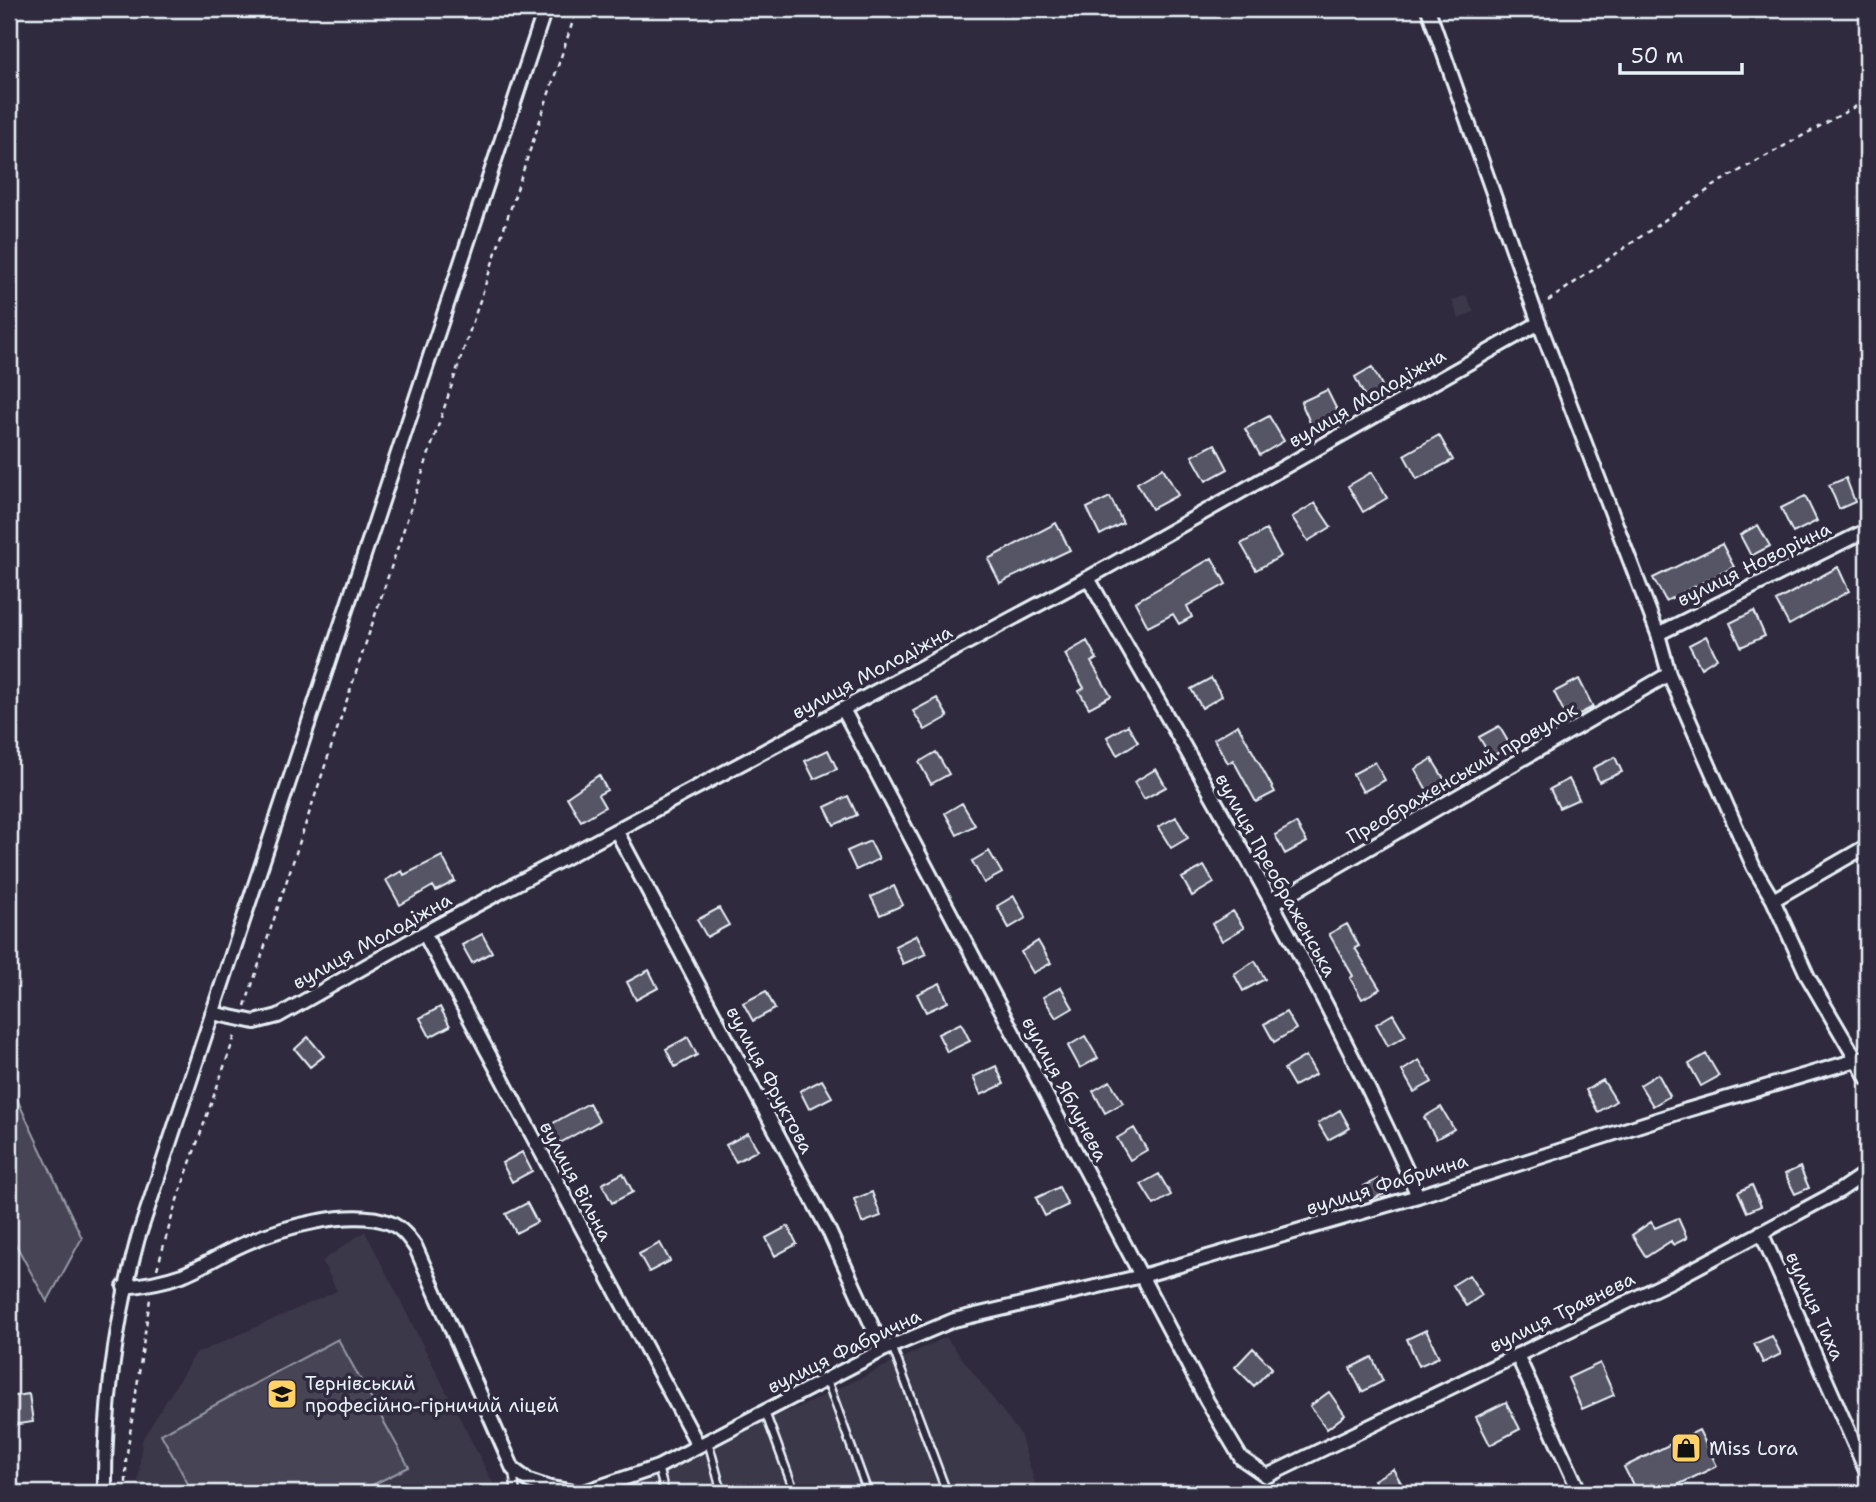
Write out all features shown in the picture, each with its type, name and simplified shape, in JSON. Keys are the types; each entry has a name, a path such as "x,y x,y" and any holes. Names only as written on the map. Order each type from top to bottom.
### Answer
{"street":[{"path":"105,1493 104,1430 112,1351 124,1287 212,1013 545,9"},
{"path":"1427,9 1537,317 1658,634 1669,674 1754,868 1773,900 1808,977 1863,1059 1867,1078"},
{"name":"вулиця Молодіжна","path":"212,1013 255,1022 278,1016 424,933 1088,578 1537,317"},
{"name":"вулиця Новорічна","path":"1658,634 1867,530"},
{"name":"вулиця Преображенська","path":"1088,578 1272,904 1381,1112 1419,1196"},
{"name":"Преображенський провулок","path":"1272,904 1669,674"},
{"name":"вулиця Яблунева","path":"842,709 1241,1458 1267,1476"},
{"name":"вулиця Фруктова","path":"617,832 829,1231 887,1348"},
{"path":"1773,900 1867,846"},
{"name":"вулиця Вільна","path":"424,933 575,1222 703,1443"},
{"name":"вулиця Фабрична","path":"513,1469 529,1481 581,1493 658,1467 887,1348 954,1320 1142,1276 1419,1196 1687,1110 1863,1059"},
{"name":"вулиця Травнева","path":"1267,1476 1673,1280 1867,1171"},
{"path":"124,1287 152,1285 184,1274 246,1243 294,1227 357,1217 391,1223 405,1233 416,1248 513,1469"},
{"name":"вулиця Тиха","path":"1762,1232 1867,1473"},
{"path":"1517,1355 1580,1493"}],"lane":[{"path":"887,1348 947,1493"},
{"path":"827,1380 868,1493"},
{"path":"765,1412 795,1493"},
{"path":"703,1443 722,1493"},
{"path":"658,1467 665,1493"},
{"path":"513,1469 516,1493"}],"path":[{"path":"125,1493 128,1447 152,1285 176,1203 240,1021 577,9"},
{"path":"1537,317 1721,181 1867,100"}],"shaded area":[{"path":"1466,295 1474,312 1459,319 1452,301"},
{"path":"9,1082 82,1238 47,1302 9,1232"},
{"name":"Тернівський професійно-гірничий ліцей","path":"365,1231 494,1485 505,1493 137,1493 142,1440 195,1354 337,1291 322,1261"},
{"path":"946,1337 1020,1434 1038,1493 611,1493 707,1440 804,1405"},
{"path":"338,1339 409,1467 356,1493 193,1493 161,1434"}],"building":[{"path":"1372,367 1384,389 1366,399 1355,377"},
{"path":"1327,390 1338,412 1311,425 1301,402"},
{"path":"1269,416 1284,441 1260,455 1245,429"},
{"path":"1439,435 1453,460 1417,479 1404,455"},
{"path":"1215,444 1228,469 1206,481 1192,456"},
{"path":"1163,468 1178,495 1152,509 1137,483"},
{"path":"1372,472 1387,498 1363,512 1348,486"},
{"path":"1846,478 1855,502 1839,509 1829,485"},
{"path":"1805,496 1817,521 1793,533 1781,508"},
{"path":"1110,497 1123,523 1100,535 1087,508"},
{"path":"1315,503 1331,527 1308,541 1292,517"},
{"path":"1056,523 1070,550 1000,583 988,559"},
{"path":"1758,525 1770,546 1751,556 1740,535"},
{"path":"1266,530 1281,556 1256,570 1241,544"},
{"path":"1722,544 1734,567 1666,601 1653,578"},
{"path":"1212,558 1226,584 1187,606 1192,617 1179,624 1173,614 1148,627 1135,602"},
{"path":"1838,567 1849,591 1789,625 1776,601"},
{"path":"1754,611 1765,636 1741,647 1730,623"},
{"path":"1706,636 1717,658 1701,668 1689,645"},
{"path":"1087,641 1097,659 1091,662 1111,696 1089,708 1079,691 1084,688 1065,654"},
{"path":"1211,678 1222,696 1202,708 1191,689"},
{"path":"1579,679 1593,707 1568,720 1554,692"},
{"path":"937,698 948,717 925,730 913,711"},
{"path":"1128,725 1138,742 1117,755 1107,737"},
{"path":"1238,725 1275,792 1256,802 1233,760 1228,763 1214,739"},
{"path":"1499,726 1510,745 1491,757 1479,737"},
{"path":"828,750 837,769 814,779 805,761"},
{"path":"936,752 949,774 931,784 919,762"},
{"path":"1615,757 1622,772 1599,782 1593,768"},
{"path":"1432,759 1446,782 1428,792 1415,769"},
{"path":"1375,762 1385,780 1363,792 1353,774"},
{"path":"1156,769 1166,787 1144,799 1134,782"},
{"path":"599,775 607,790 598,795 605,807 581,821 567,797"},
{"path":"1569,779 1579,799 1559,808 1550,789"},
{"path":"848,796 857,815 834,825 825,807"},
{"path":"962,803 975,825 957,835 945,813"},
{"path":"1176,817 1188,838 1171,848 1158,827"},
{"path":"1296,823 1307,842 1285,854 1275,835"},
{"path":"870,841 879,859 856,870 847,851"},
{"path":"989,851 1002,873 984,883 972,861"},
{"path":"442,856 455,881 436,891 433,886 400,905 386,880 402,871 404,875"},
{"path":"1204,866 1214,883 1192,896 1182,878"},
{"path":"894,886 903,905 880,915 871,897"},
{"path":"1014,896 1026,918 1009,928 997,906"},
{"path":"719,908 729,925 707,937 697,920"},
{"path":"1233,911 1244,928 1222,941 1212,924"},
{"path":"1347,924 1359,946 1355,948 1380,989 1362,999 1350,978 1353,976 1329,934"},
{"path":"482,934 492,952 472,963 462,945"},
{"path":"917,935 926,954 903,964 895,946"},
{"path":"1038,941 1051,963 1033,973 1021,952"},
{"path":"1255,961 1265,979 1243,991 1234,974"},
{"path":"649,970 658,988 636,1000 627,982"},
{"path":"940,983 948,1002 926,1012 917,994"},
{"path":"1061,987 1073,1008 1056,1018 1043,997"},
{"path":"766,991 775,1009 753,1021 743,1003"},
{"path":"440,1007 450,1026 430,1037 420,1018"},
{"path":"1286,1012 1296,1029 1274,1042 1264,1024"},
{"path":"1393,1014 1406,1036 1388,1046 1376,1024"},
{"path":"961,1023 970,1041 947,1052 938,1034"},
{"path":"1085,1036 1098,1058 1080,1068 1068,1046"},
{"path":"308,1037 324,1056 310,1067 295,1049"},
{"path":"688,1037 697,1055 675,1067 666,1049"},
{"path":"1706,1054 1719,1076 1701,1086 1689,1064"},
{"path":"1306,1056 1316,1074 1294,1086 1284,1069"},
{"path":"1419,1060 1432,1082 1414,1092 1402,1071"},
{"path":"996,1066 1004,1084 981,1095 973,1077"},
{"path":"1658,1074 1670,1096 1653,1106 1640,1085"},
{"path":"822,1080 832,1097 809,1109 800,1091"},
{"path":"1603,1080 1616,1101 1598,1112 1586,1090"},
{"path":"1110,1081 1123,1103 1105,1113 1093,1091"},
{"path":"589,1103 599,1121 560,1143 550,1125"},
{"path":"1441,1107 1454,1129 1436,1139 1424,1117"},
{"path":"1340,1110 1350,1128 1328,1140 1318,1123"},
{"path":"1134,1128 1147,1150 1130,1160 1117,1138"},
{"path":"748,1133 758,1150 736,1162 726,1145"},
{"path":"522,1152 532,1171 512,1182 502,1163"},
{"path":"1800,1167 1809,1188 1795,1194 1785,1174"},
{"path":"623,1173 633,1192 612,1203 602,1184"},
{"path":"1159,1174 1171,1195 1154,1205 1141,1184"},
{"path":"1382,1177 1389,1192 1370,1200 1364,1186"},
{"path":"1752,1185 1761,1206 1747,1212 1738,1192"},
{"path":"1059,1187 1068,1205 1045,1216 1036,1198"},
{"path":"872,1192 881,1216 862,1223 854,1199"},
{"path":"527,1203 537,1222 516,1233 506,1214"},
{"path":"1678,1218 1687,1238 1673,1245 1671,1241 1646,1257 1632,1235 1651,1222 1655,1228"},
{"path":"788,1226 797,1244 775,1256 766,1238"},
{"path":"660,1243 670,1261 649,1272 639,1254"},
{"path":"1469,1275 1482,1295 1466,1306 1453,1285"},
{"path":"1426,1330 1439,1357 1419,1366 1407,1339"},
{"path":"1772,1336 1781,1354 1763,1363 1754,1344"},
{"path":"1253,1348 1272,1368 1254,1386 1235,1367"},
{"path":"1372,1357 1383,1381 1362,1392 1350,1368"},
{"path":"1600,1363 1614,1395 1582,1409 1568,1378"},
{"path":"1329,1392 1345,1415 1327,1429 1310,1406"},
{"path":"29,1394 33,1422 11,1425 9,1397"},
{"path":"1506,1402 1520,1429 1490,1445 1476,1417"},
{"name":"Miss Lora","path":"1699,1430 1717,1466 1661,1493 1656,1493 1652,1484 1636,1491 1624,1467"},
{"path":"1393,1469 1407,1493 1382,1493 1374,1480"}],"place":[{"name":"Тернівський професійно-гірничий ліцей","path":"282,1394"},
{"name":"Miss Lora","path":"1686,1448"}]}
